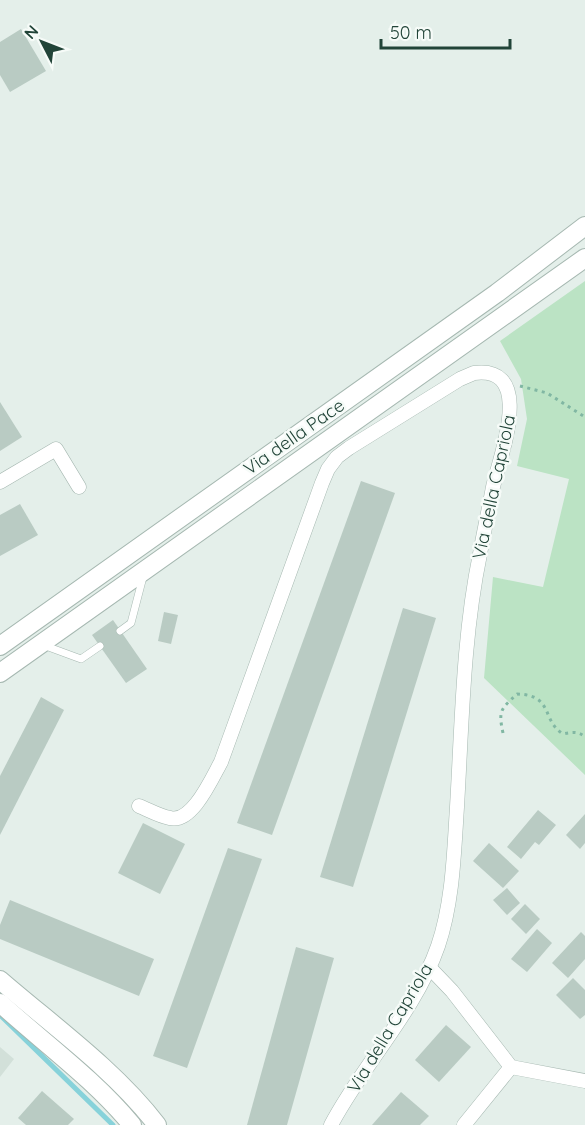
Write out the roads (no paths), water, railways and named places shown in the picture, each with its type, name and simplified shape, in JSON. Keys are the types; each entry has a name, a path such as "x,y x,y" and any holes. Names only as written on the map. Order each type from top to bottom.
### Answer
{"street":[{"name":"Via della Pace","path":"0,646 497,293 585,226"},
{"name":"Via della Pace","path":"0,673 585,258"},
{"name":"Via della Capriola","path":"139,806 172,819 182,818 197,803 212,779 221,762 322,483 337,457 382,427 474,373 484,371 492,373 503,382 510,400 511,415 491,497 473,597 451,876 445,920 421,985 331,1125"},
{"path":"0,482 56,449 79,487"},
{"path":"429,966 452,991 511,1066 585,1081"},
{"path":"0,980 121,1085 146,1110 157,1125"},
{"path":"0,1003 91,1083 132,1125"},
{"path":"464,1125 511,1066"}],"lane":[{"path":"120,631 131,623 144,571"},
{"path":"41,644 81,659 100,646"}],"waterway":[{"path":"0,1015 113,1125"}]}
